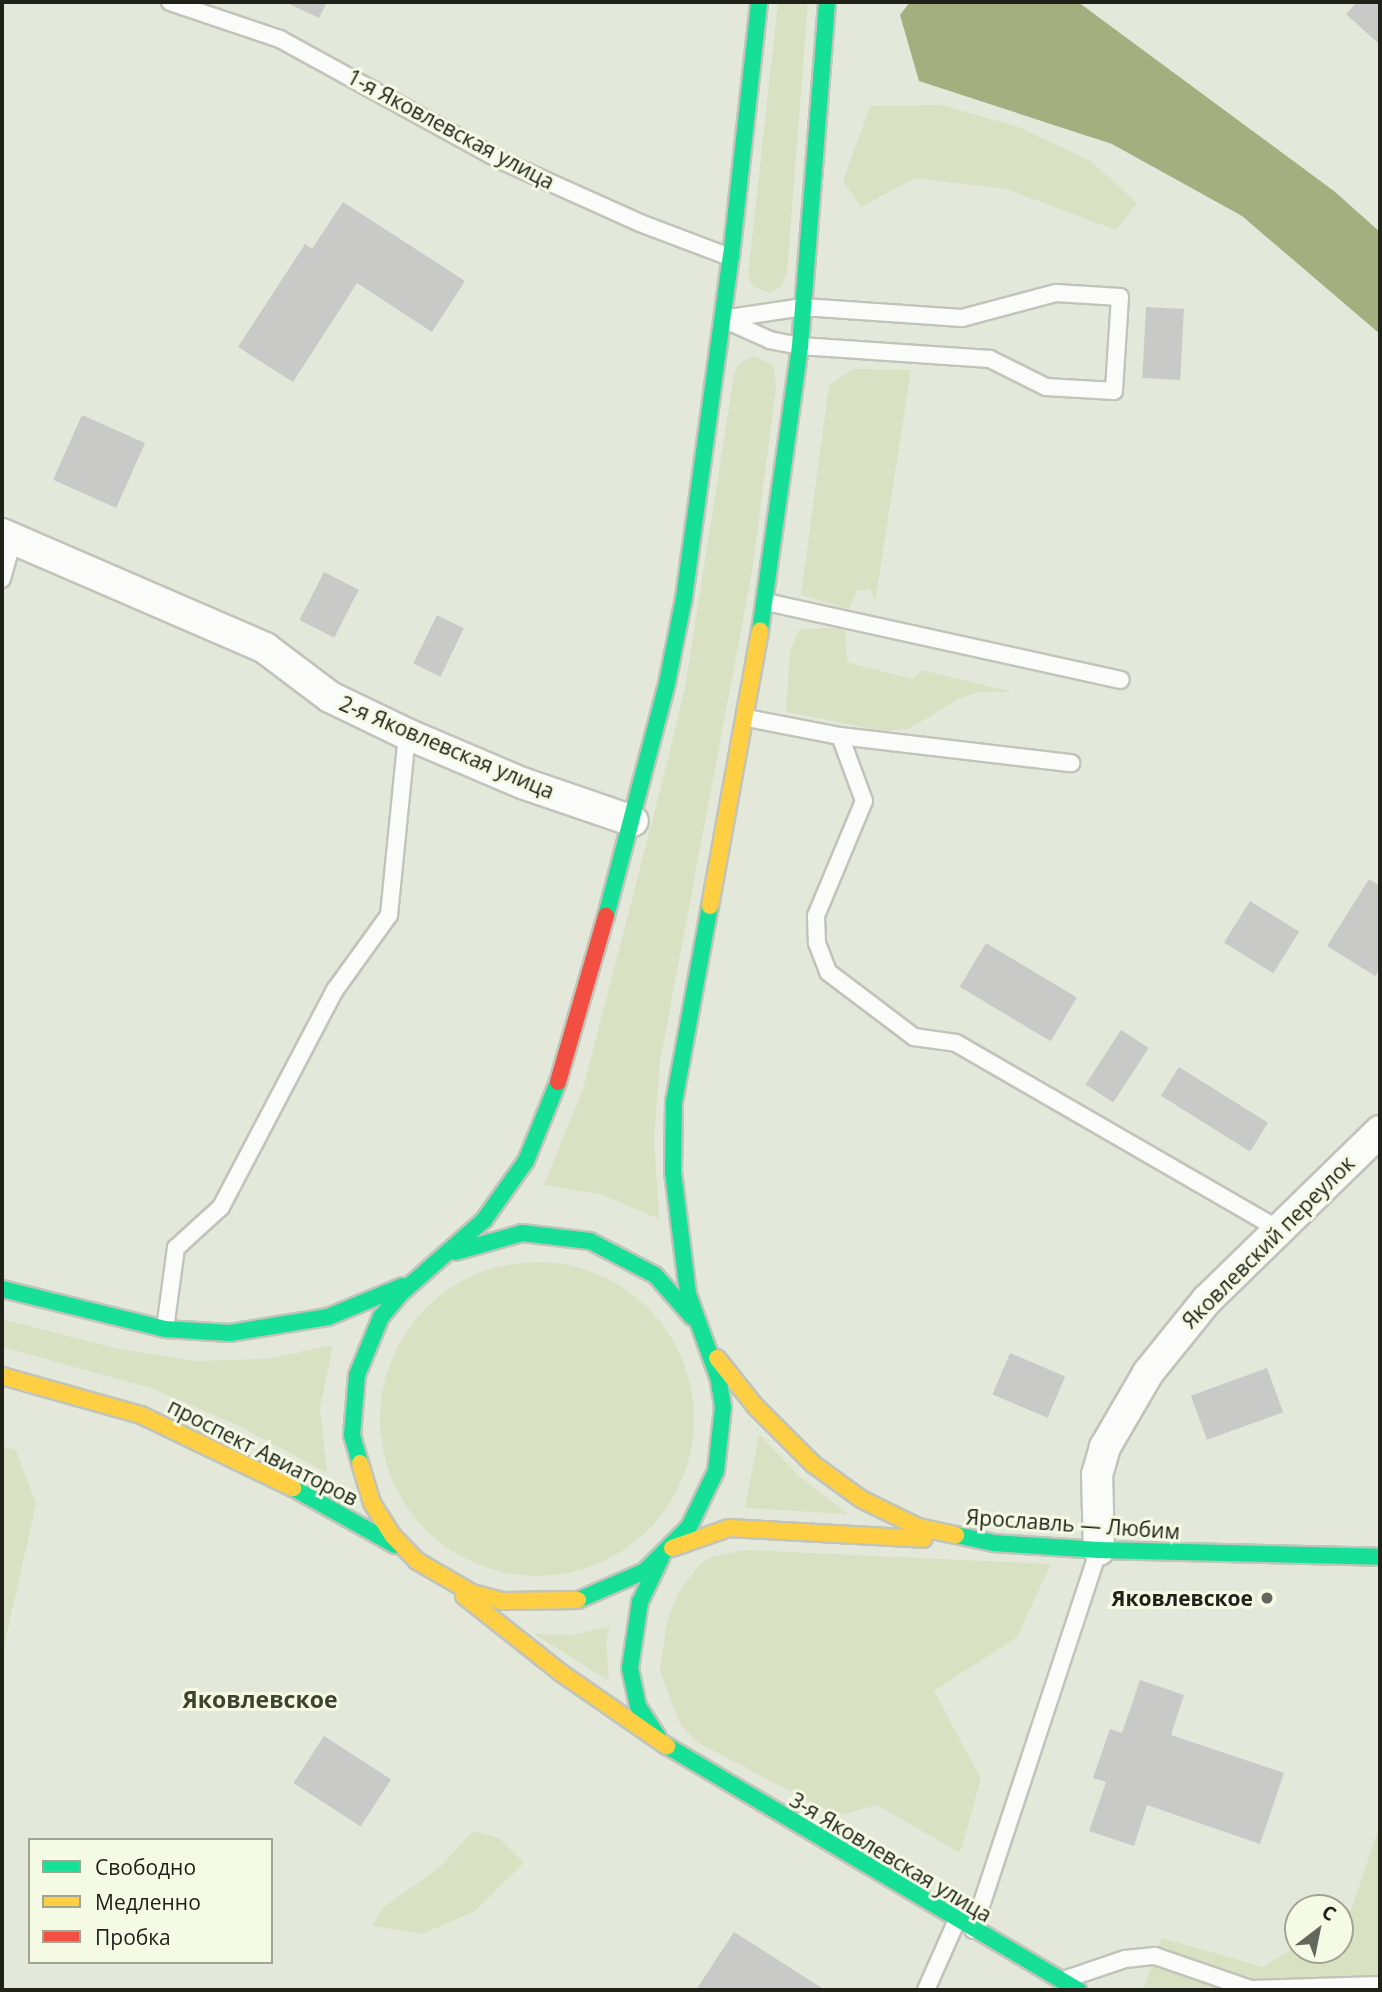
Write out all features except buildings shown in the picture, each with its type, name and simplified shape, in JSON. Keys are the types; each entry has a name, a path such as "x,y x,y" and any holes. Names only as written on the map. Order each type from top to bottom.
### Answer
{"main road":[{"path":"438,1262 498,1203 537,1139 633,821 684,598 731,257 759,2"},
{"path":"666,1553 704,1502 716,1471 723,1407 709,1348 688,1294 677,1224 674,1102 747,718 766,602 800,346 827,2"},
{"path":"2,1289 165,1329 230,1333 305,1322 359,1307 438,1262 489,1239 522,1233 590,1241 626,1256 655,1275 700,1329"},
{"path":"419,1275 382,1317 367,1345 352,1407 358,1468 372,1503 393,1536 437,1575 502,1601 554,1604 594,1597 621,1585 666,1553 729,1528 993,1543"},
{"name":"Ярославль — Любим","path":"709,1348 771,1423 835,1482 918,1527 993,1543 1099,1550 1380,1557"},
{"name":"проспект Авиаторов","path":"2,1376 181,1431 325,1504 417,1560"},
{"name":"3-я Яковлевская улица","path":"666,1553 640,1602 630,1668 645,1720 684,1758"},
{"name":"3-я Яковлевская улица","path":"437,1575 561,1673 684,1758 1078,1990"}],"street":[{"name":"2-я Яковлевская улица","path":"7,537 265,648 330,697 407,734 522,783 633,821"},
{"name":"Яковлевский переулок","path":"1099,1550 1097,1475 1122,1413 1175,1334 1380,1131"}],"lane":[{"name":"1-я Яковлевская улица","path":"170,2 280,39 500,160 640,223 731,257"},
{"path":"1056,293 1120,297 1114,391 1046,387 990,359 800,346 770,340 723,319 803,307 962,318 1056,293"},
{"path":"2,579 7,537"},
{"path":"766,602 881,624 1121,680"},
{"path":"747,718 840,736 1071,763"},
{"path":"165,1329 176,1248 221,1206 335,990 389,915 407,734"},
{"path":"840,736 864,801 816,915 817,943 828,972 914,1037 956,1042 1280,1230"},
{"path":"973,1930 1099,1550"},
{"path":"926,1990 957,1920"},
{"path":"1061,1981 1125,1959 1155,1956 1251,1989 1380,1985"}],"shaded area":[{"path":"778,2 808,2 787,273 781,287 770,293 752,286 748,274"},
{"path":"910,2 1078,2 1334,191 1380,232 1380,334 1242,216 1112,144 919,81 900,15"},
{"path":"941,105 1019,127 1092,162 1137,203 1116,230 1007,189 915,178 861,207 843,181 870,106"},
{"path":"754,356 774,366 776,388 752,572 660,1062 654,1137 659,1219 603,1195 544,1185 583,1089 664,775 685,688 734,375 739,364"},
{"path":"854,369 911,370 875,602 870,589 857,591 849,609 801,595 829,385"},
{"path":"845,627 847,662 912,679 922,670 1012,692 981,692 960,698 909,729 884,731 786,712 790,651 799,630"},
{"path":"537,1262 568,1265 597,1274 624,1289 648,1308 667,1332 682,1359 691,1388 694,1419 691,1450 682,1479 667,1506 648,1530 624,1549 597,1564 568,1573 537,1576 506,1573 477,1564 450,1549 426,1530 407,1506 392,1479 383,1450 380,1419 383,1388 392,1359 407,1332 426,1308 450,1289 477,1274 506,1265"},
{"path":"2,1319 119,1349 195,1361 267,1359 333,1345 320,1408 327,1473 235,1424 151,1388 2,1347"},
{"path":"759,1434 801,1478 848,1514 745,1508"},
{"path":"2,1446 16,1450 36,1504 2,1655"},
{"path":"747,1550 1051,1564 1017,1637 934,1691 981,1779 960,1853 877,1805 837,1816 697,1742 680,1724 660,1671 667,1621 679,1592 699,1565 713,1556"},
{"path":"610,1626 606,1641 609,1681 534,1634 573,1635"},
{"path":"1380,1824 1380,1990 1143,1990 1162,1938 1263,1967 1284,1954 1284,1964 1354,1964 1354,1901"},
{"path":"473,1831 499,1838 524,1863 475,1911 422,1934 372,1926 384,1907 440,1867"}],"traffic: fast":[{"path":"606,916 667,683 684,598 731,257 759,2"},
{"path":"760,631 800,346 827,2"},
{"path":"578,1600 645,1571 689,1527 716,1471 723,1407 718,1377 688,1294 673,1172 674,1102 710,906"},
{"path":"360,1463 352,1435 357,1375 381,1317 400,1294 484,1220 526,1161 558,1082"},
{"path":"455,1252 522,1233 590,1241 655,1275 692,1317"},
{"path":"2,1289 165,1329 230,1333 328,1317 403,1286"},
{"path":"293,1488 395,1545"},
{"path":"956,1535 993,1543 1099,1550 1380,1557"},
{"path":"658,1737 638,1706 630,1668 640,1602 661,1558"},
{"path":"667,1746 1078,1990"}],"traffic: slow":[{"path":"710,906 760,631"},
{"path":"717,1358 755,1406 813,1464 861,1499 918,1527 956,1535"},
{"path":"2,1376 141,1415 293,1488"},
{"path":"360,1463 372,1503 393,1536 417,1561 472,1593 502,1601 578,1600"},
{"path":"672,1548 729,1528 924,1539"},
{"path":"464,1596 561,1673 667,1746"}],"traffic: jam":[{"path":"558,1082 606,916"}],"place":[{"name":"Яковлевское","path":"1267,1598"}],"district":[{"name":"Яковлевское","path":"260,1699"}]}
